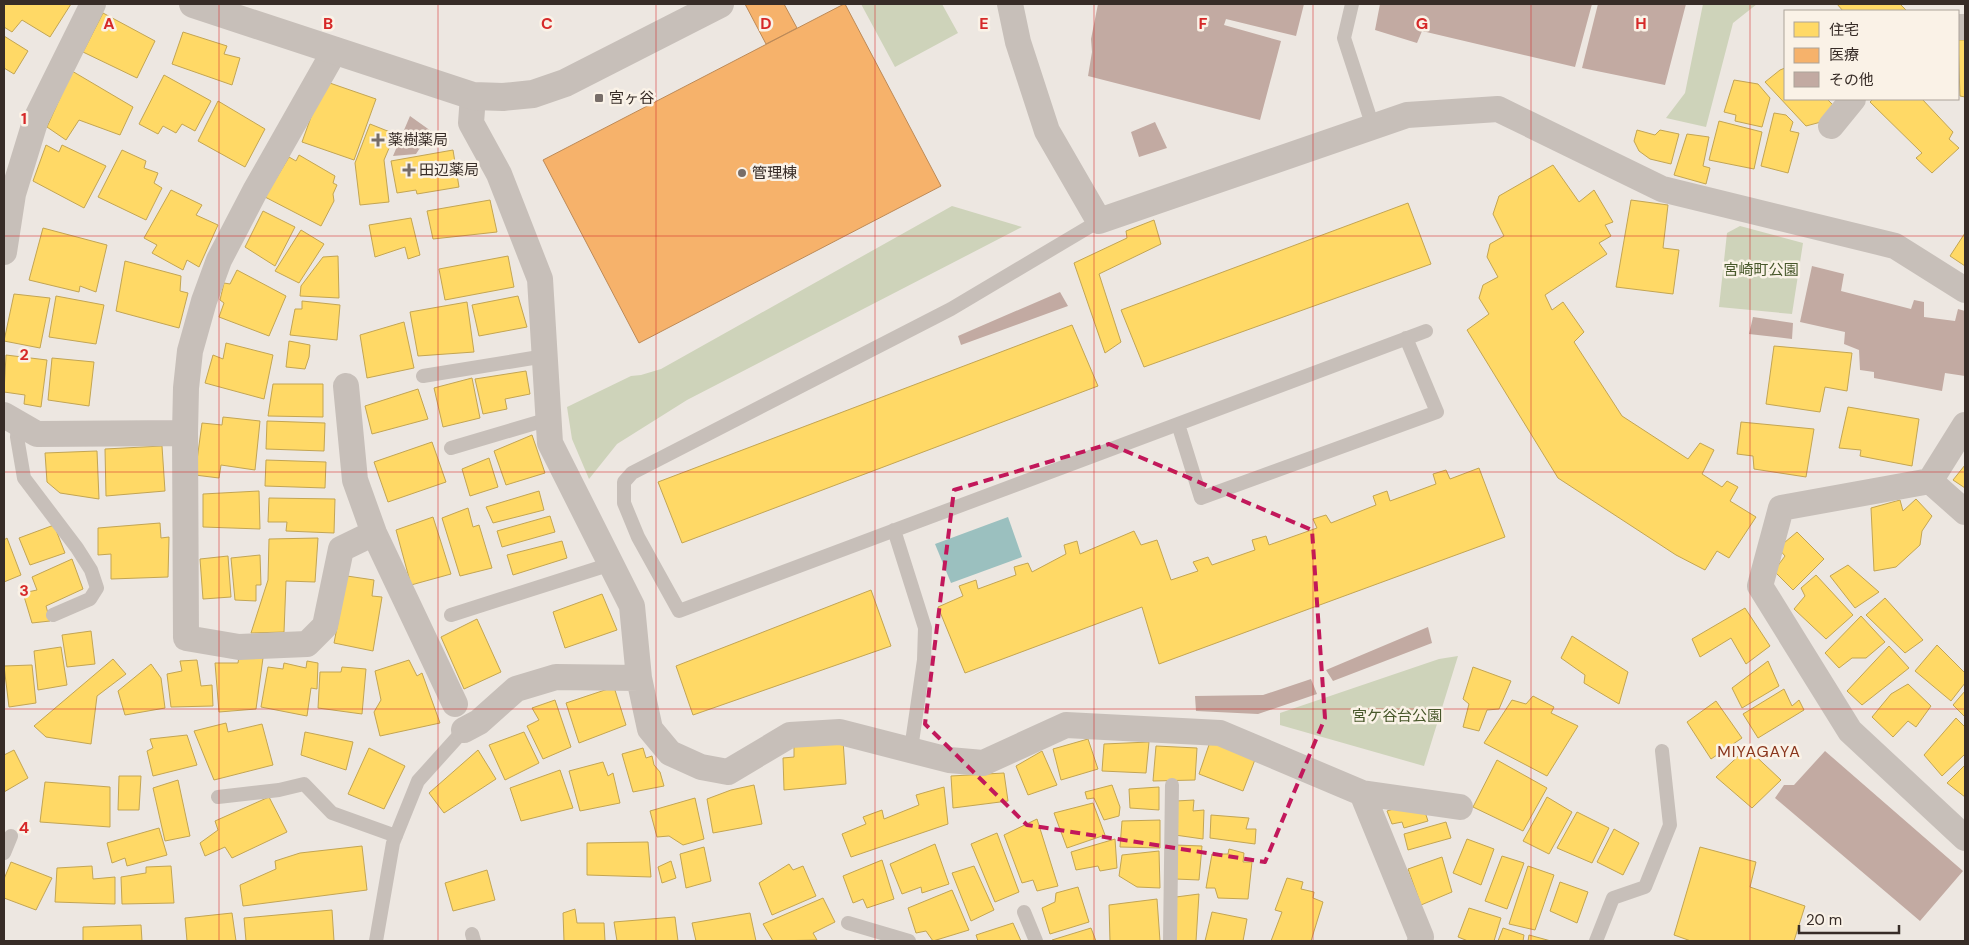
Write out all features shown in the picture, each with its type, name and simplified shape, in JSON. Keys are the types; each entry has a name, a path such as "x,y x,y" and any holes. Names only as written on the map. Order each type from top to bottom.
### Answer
{"street":[{"path":"4,252 14,194 36,119 93,4"},
{"path":"193,4 472,96 503,97 533,94 565,83 720,4"},
{"path":"1010,4 1018,42 1047,131 1099,221 1407,116 1498,109 1662,189 1789,212 1895,246 1965,290"},
{"path":"335,50 255,191 219,260 204,301 190,351 186,388 185,433 186,638 240,647 307,644 325,626 341,549 374,533"},
{"path":"472,96 472,122 499,174 540,279 550,444 632,606 639,678 650,729 670,753 701,768 728,772 790,734 840,732 949,760 983,763 1066,725 1220,733 1362,793 1460,807"},
{"path":"1831,126 1852,100"},
{"path":"346,386 354,480 374,533 455,704"},
{"path":"11,419 37,434 185,433"},
{"path":"1965,425 1930,481 1781,508 1760,586 1850,731 1965,838"},
{"path":"1930,481 1965,512"},
{"path":"464,730 479,722 516,689 548,679 556,677 639,678"},
{"path":"1362,793 1421,937 1420,941"}],"lane":[{"path":"1352,4 1344,38 1373,127"},
{"path":"1099,221 951,309 632,473 624,482 624,503 638,537 679,611 1426,331"},
{"path":"1178,424 1201,498 1438,412 1406,338"},
{"path":"423,376 545,356"},
{"path":"11,419 17,437 24,478 77,548 91,570 96,588 90,599 53,615"},
{"path":"451,448 549,419"},
{"path":"894,530 925,628 924,660 911,749"},
{"path":"451,615 611,564"},
{"path":"376,941 396,836 418,781 464,730"},
{"path":"1596,941 1613,898 1645,887 1670,825 1662,751"},
{"path":"218,796 279,790 304,784 332,813 396,836"},
{"path":"1170,941 1172,785"},
{"path":"4,853 11,836"},
{"path":"1024,912 1036,941"},
{"path":"848,923 909,941"}],"highlighted area":[{"path":"1109,444 1312,530 1325,718 1265,862 1027,825 925,724 954,490"}],"green space":[{"path":"861,4 942,4 958,33 895,67"},
{"path":"1703,4 1757,4 1733,23 1706,127 1666,118 1685,93"},
{"path":"952,206 1022,227 687,400 617,444 589,479 572,439 567,407 631,376 661,369"},
{"name":"宮崎町公園","path":"1740,226 1803,243 1792,314 1719,307 1727,233"},
{"name":"宮ケ谷台公園","path":"1458,656 1424,766 1280,725 1280,713 1439,659"}],"water":[{"path":"1008,517 1022,557 951,583 935,544"}],"building: 住宅":[{"path":"4,4 71,4 50,37 22,20 12,32 4,27"},
{"path":"1837,4 1900,4 1906,10 1842,10"},
{"path":"103,13 155,41 137,78 83,52"},
{"path":"183,32 227,46 224,54 240,58 232,85 172,64"},
{"path":"4,36 28,51 14,74 4,68"},
{"path":"1959,40 1965,40 1965,97 1960,96"},
{"path":"1784,68 1784,100 1828,100 1834,106 1821,122 1806,126 1765,82"},
{"path":"72,71 133,107 120,135 79,120 66,140 47,127"},
{"path":"164,75 211,101 195,131 182,124 176,133 163,126 158,134 139,124"},
{"path":"1734,80 1758,84 1770,98 1762,127 1735,121 1736,115 1724,112"},
{"path":"324,81 376,99 354,160 302,142"},
{"path":"1872,100 1923,100 1953,132 1949,139 1959,148 1932,173 1916,158 1922,153 1870,102"},
{"path":"218,101 265,129 245,167 198,141"},
{"path":"1774,113 1786,115 1793,122 1790,131 1799,133 1788,173 1761,166"},
{"path":"1719,121 1762,132 1754,169 1709,160"},
{"path":"370,124 395,134 384,160 389,202 360,205 355,163"},
{"path":"1637,130 1655,135 1660,130 1679,134 1671,164 1650,159 1639,151 1634,141"},
{"path":"1687,134 1709,137 1703,166 1710,168 1706,184 1674,175"},
{"path":"46,145 59,152 62,145 106,166 84,208 33,181"},
{"path":"122,150 146,161 144,168 158,173 154,183 162,188 146,220 98,197"},
{"path":"453,150 459,187 417,194 416,190 397,193 391,161"},
{"path":"299,155 335,176 333,183 337,185 333,194 334,201 321,226 265,197 289,157 296,161"},
{"path":"1553,165 1579,202 1594,190 1613,222 1605,225 1611,236 1599,243 1607,254 1545,295 1552,310 1563,302 1584,332 1574,342 1622,416 1688,459 1700,443 1714,450 1702,474 1722,487 1727,481 1738,487 1730,501 1756,517 1729,558 1717,551 1705,570 1676,555 1558,478 1467,330 1489,314 1479,298 1483,285 1498,277 1487,257 1490,244 1504,236 1493,214 1499,196"},
{"path":"171,190 202,205 196,215 218,225 199,267 187,260 183,270 152,253 157,245 144,238"},
{"path":"490,200 497,232 433,239 427,211"},
{"path":"1631,200 1668,205 1663,248 1679,250 1673,294 1616,287"},
{"path":"1408,203 1431,264 1144,367 1121,310"},
{"path":"263,211 295,227 275,266 245,247"},
{"path":"411,218 420,255 408,259 405,247 375,257 369,225"},
{"path":"1154,220 1161,244 1099,274 1121,342 1105,353 1074,263 1127,238 1126,231"},
{"path":"43,228 107,245 96,292 80,286 79,292 29,280"},
{"path":"301,230 324,244 299,283 275,271"},
{"path":"1965,233 1965,266 1950,256"},
{"path":"338,256 339,298 300,296 301,286 323,257"},
{"path":"508,256 514,287 445,300 439,269"},
{"path":"125,261 181,276 180,291 188,293 179,328 116,311"},
{"path":"237,270 286,296 269,336 219,317 224,303 220,300 224,283 230,284"},
{"path":"14,294 50,298 40,348 4,341"},
{"path":"56,296 104,305 96,344 49,337"},
{"path":"518,296 527,327 479,336 472,305"},
{"path":"302,301 340,305 337,340 290,335 295,309 302,309"},
{"path":"467,302 474,352 418,356 410,312"},
{"path":"404,322 414,368 367,378 360,335"},
{"path":"1072,325 1098,386 682,543 658,482"},
{"path":"289,341 310,345 305,369 286,367"},
{"path":"226,343 273,355 264,399 205,383 213,355 223,359"},
{"path":"1774,346 1852,353 1847,391 1825,387 1820,412 1766,404"},
{"path":"6,355 47,360 41,407 24,404 25,395 4,392"},
{"path":"52,358 94,362 89,406 48,400"},
{"path":"526,371 530,394 505,399 507,409 483,414 475,379"},
{"path":"472,378 480,418 443,427 434,388"},
{"path":"273,384 323,384 323,417 268,416"},
{"path":"418,389 428,419 372,434 365,406"},
{"path":"1848,407 1919,419 1912,466 1860,456 1861,450 1839,448"},
{"path":"223,417 260,421 255,470 221,465 219,478 195,475 202,423 222,425"},
{"path":"267,421 325,423 324,451 266,449"},
{"path":"1741,422 1814,429 1806,477 1754,469 1753,456 1737,454"},
{"path":"532,435 545,473 506,485 494,451"},
{"path":"432,442 446,482 388,502 374,462"},
{"path":"162,446 165,491 106,496 105,449"},
{"path":"97,451 99,499 60,493 47,482 45,453"},
{"path":"489,458 498,487 470,496 462,469"},
{"path":"266,460 326,462 325,488 265,486"},
{"path":"1965,465 1965,488 1953,480"},
{"path":"1479,468 1505,537 1159,664 1142,607 965,673 938,607 963,596 959,586 976,580 978,589 1016,575 1014,567 1028,563 1032,572 1066,554 1064,545 1077,541 1080,554 1134,531 1141,545 1157,540 1171,580 1198,571 1193,562 1208,557 1212,565 1255,550 1252,540 1266,536 1269,545 1317,528 1313,519 1326,515 1331,523 1376,505 1373,496 1387,491 1390,501 1436,484 1433,474 1446,470 1450,479"},
{"path":"259,491 260,529 203,527 203,494"},
{"path":"539,491 544,510 493,523 486,507"},
{"path":"269,498 335,499 334,533 286,531 287,522 268,522"},
{"path":"1916,499 1932,516 1922,531 1920,545 1896,567 1874,571 1871,508 1900,500 1903,511"},
{"path":"468,508 473,527 479,525 492,568 460,576 442,518"},
{"path":"550,516 555,532 502,547 497,531"},
{"path":"433,517 451,574 411,585 396,530"},
{"path":"160,523 161,538 169,537 168,577 111,579 111,554 98,555 98,528"},
{"path":"54,525 65,553 30,565 19,538"},
{"path":"1797,532 1824,559 1793,590 1774,571 1785,556 1778,548"},
{"path":"7,538 21,575 4,582 4,540"},
{"path":"318,538 315,582 286,581 284,632 251,633 268,580 269,539"},
{"path":"562,541 567,558 513,575 507,555"},
{"path":"260,555 261,585 256,585 256,601 235,600 231,558"},
{"path":"228,556 231,597 203,599 200,559"},
{"path":"72,559 83,589 46,606 50,621 32,623 23,593 37,590 32,577"},
{"path":"1848,565 1879,592 1855,608 1830,576"},
{"path":"1816,575 1853,615 1826,639 1794,609 1805,596 1801,588"},
{"path":"347,576 374,580 372,596 382,597 373,651 334,643"},
{"path":"871,590 891,646 693,715 676,666"},
{"path":"602,594 617,630 565,648 553,612"},
{"path":"1885,598 1923,640 1905,653 1866,615"},
{"path":"1745,608 1770,646 1746,664 1731,638 1700,657 1692,639"},
{"path":"1861,616 1885,642 1866,658 1852,658 1839,668 1825,653"},
{"path":"477,619 501,672 464,689 441,637"},
{"path":"91,631 95,664 67,667 62,635"},
{"path":"1572,636 1628,672 1619,704 1584,683 1585,675 1561,658"},
{"path":"1937,645 1965,673 1965,683 1951,701 1915,671"},
{"path":"1889,646 1909,668 1862,705 1847,691"},
{"path":"61,647 67,685 38,690 34,651"},
{"path":"239,657 263,658 256,709 219,712 215,663 238,663"},
{"path":"113,659 126,674 97,696 91,744 46,737 34,726"},
{"path":"197,660 201,686 212,685 213,706 171,707 167,674 182,671 180,661"},
{"path":"409,660 417,676 422,673 440,723 380,736 374,712 381,700 375,671"},
{"path":"307,661 318,663 317,689 311,688 307,716 261,707 268,667 283,669 284,663 306,668"},
{"path":"1768,661 1779,686 1742,708 1732,688"},
{"path":"151,664 161,678 165,708 125,715 118,691"},
{"path":"32,665 36,703 9,707 4,666"},
{"path":"342,667 366,669 362,714 318,708 320,672 341,672"},
{"path":"1473,667 1511,681 1499,709 1487,710 1479,731 1463,727 1469,704 1463,699"},
{"path":"1908,684 1931,706 1916,727 1908,721 1893,737 1872,717 1891,694"},
{"path":"614,687 626,725 579,743 566,703"},
{"path":"1784,689 1792,706 1799,700 1804,710 1758,738 1743,714"},
{"path":"1965,691 1965,717 1953,705"},
{"path":"1533,696 1554,707 1551,713 1578,726 1547,776 1484,743 1512,700 1526,704"},
{"path":"555,700 571,747 543,759 527,726 539,720 532,708"},
{"path":"1716,701 1742,738 1711,759 1687,722"},
{"path":"1956,718 1965,727 1965,754 1942,776 1924,755"},
{"path":"226,723 228,732 262,724 273,765 214,780 194,731"},
{"path":"305,732 353,742 346,770 301,755"},
{"path":"524,732 539,763 505,780 489,745"},
{"path":"187,735 197,765 153,776 147,751 153,748 150,739"},
{"path":"1088,739 1098,769 1061,780 1053,749"},
{"path":"1211,739 1256,757 1243,791 1199,774"},
{"path":"843,740 846,784 784,790 783,758 794,757 794,743"},
{"path":"1149,742 1146,773 1102,771 1104,744"},
{"path":"1156,746 1197,748 1195,780 1153,781"},
{"path":"369,748 405,766 384,809 348,794"},
{"path":"643,748 646,758 652,756 664,786 633,792 622,754"},
{"path":"1747,748 1781,780 1752,808 1716,777"},
{"path":"14,750 28,778 4,792 4,755"},
{"path":"478,750 496,779 444,813 429,793"},
{"path":"1042,751 1057,785 1028,795 1016,766"},
{"path":"1497,760 1547,788 1523,831 1473,807"},
{"path":"603,762 608,776 613,773 620,803 580,811 569,771"},
{"path":"1965,765 1965,797 1947,783"},
{"path":"560,770 573,808 521,821 510,788"},
{"path":"1004,773 1008,801 953,808 951,776"},
{"path":"119,776 141,776 139,810 118,810"},
{"path":"178,780 190,836 165,841 153,788"},
{"path":"45,782 110,787 110,827 40,822"},
{"path":"754,785 762,824 713,833 707,799 731,790"},
{"path":"1112,785 1120,807 1119,816 1104,820 1094,798 1087,799 1085,792"},
{"path":"944,787 948,824 851,857 842,834 866,824 863,817 882,810 884,819 919,805 916,795"},
{"path":"1159,787 1159,810 1130,808 1129,789"},
{"path":"269,797 287,832 232,858 225,847 205,856 200,843 218,830 215,821"},
{"path":"1547,797 1572,812 1549,854 1523,841"},
{"path":"695,798 704,839 683,845 669,836 657,837 650,811"},
{"path":"1194,800 1193,811 1204,810 1203,839 1175,835 1176,801"},
{"path":"1093,803 1105,835 1067,848 1054,813"},
{"path":"1406,805 1424,809 1428,821 1404,828 1402,822 1392,824 1387,811"},
{"path":"1577,812 1609,828 1592,863 1557,848"},
{"path":"1211,815 1249,818 1246,829 1256,829 1255,844 1210,838"},
{"path":"1037,819 1058,886 1037,891 1033,880 1022,883 1004,835"},
{"path":"1160,820 1160,848 1120,847 1122,821"},
{"path":"1446,822 1451,838 1408,850 1404,834"},
{"path":"159,828 167,855 127,866 125,858 112,863 107,843"},
{"path":"1614,829 1639,843 1623,875 1597,862"},
{"path":"997,833 1019,892 995,902 971,844"},
{"path":"1115,839 1117,868 1100,871 1098,866 1076,870 1071,852"},
{"path":"1467,839 1494,849 1481,885 1453,873"},
{"path":"648,842 651,877 587,875 587,843"},
{"path":"935,844 949,884 922,893 921,887 902,894 890,864"},
{"path":"1175,845 1202,846 1199,880 1175,879"},
{"path":"362,846 367,890 243,906 240,885 276,869 275,861 300,853"},
{"path":"704,847 711,881 686,888 680,854"},
{"path":"1700,847 1756,862 1750,887 1805,906 1794,941 1691,941 1674,935"},
{"path":"1229,849 1244,853 1243,862 1252,862 1248,899 1218,898 1215,888 1206,888 1212,854 1228,854"},
{"path":"1159,851 1160,888 1137,887 1119,876 1122,855"},
{"path":"1502,856 1524,863 1507,909 1485,901"},
{"path":"1442,857 1452,892 1421,905 1408,869"},
{"path":"882,860 894,899 867,908 863,899 853,903 843,876"},
{"path":"671,861 676,878 662,883 658,867"},
{"path":"11,862 52,878 36,910 4,898 4,879"},
{"path":"789,864 793,870 803,866 816,896 772,915 759,883"},
{"path":"92,866 93,879 115,877 115,904 55,902 57,868"},
{"path":"171,866 174,903 122,904 121,877 146,873 146,867"},
{"path":"974,866 994,910 971,921 952,873"},
{"path":"1528,866 1554,875 1535,930 1509,924"},
{"path":"487,870 495,900 453,911 445,883"},
{"path":"1287,878 1303,882 1301,889 1314,892 1313,898 1323,902 1311,941 1271,941 1282,912 1275,910"},
{"path":"1560,882 1588,892 1577,923 1550,911"},
{"path":"1078,887 1089,922 1050,934 1042,908 1055,902 1056,893"},
{"path":"952,890 969,930 933,941 926,931 916,933 908,908"},
{"path":"1199,894 1196,941 1176,941 1176,897"},
{"path":"823,898 835,922 813,933 817,940 773,941 763,924"},
{"path":"1157,899 1160,941 1110,941 1109,905"},
{"path":"1469,908 1501,918 1494,941 1468,941 1458,937"},
{"path":"575,909 577,923 604,923 605,941 564,941 563,913"},
{"path":"332,910 334,941 246,941 244,918"},
{"path":"1212,912 1247,919 1243,941 1205,941"},
{"path":"232,913 236,941 187,941 185,918"},
{"path":"750,913 756,941 696,941 692,923"},
{"path":"675,917 678,941 617,941 614,922"},
{"path":"1013,923 1021,941 978,941 976,935"},
{"path":"141,925 142,941 83,941 83,927"},
{"path":"1091,928 1096,941 1052,941 1052,940"},
{"path":"1503,928 1524,935 1523,941 1498,941"},
{"path":"1529,935 1551,941 1528,941"}],"building: 医療":[{"path":"745,4 784,4 797,28 766,44"},
{"name":"管理棟","path":"844,4 941,186 639,343 543,160"}],"building: その他":[{"path":"1098,4 1304,4 1296,36 1226,19 1224,25 1281,41 1260,120 1088,76 1092,52 1091,39"},
{"path":"1380,4 1592,4 1575,67 1422,31 1417,43 1375,30"},
{"path":"1598,4 1686,4 1665,85 1582,68"},
{"path":"410,116 431,131 416,154 393,156"},
{"path":"1155,122 1167,148 1139,157 1131,132"},
{"path":"1812,266 1844,274 1841,291 1911,309 1914,300 1924,302 1924,317 1955,321 1958,309 1965,311 1965,376 1945,373 1942,391 1874,378 1874,372 1860,370 1859,350 1844,344 1845,332 1800,322"},
{"path":"1060,292 1068,306 961,345 958,336"},
{"path":"1753,317 1793,323 1792,339 1749,334"},
{"path":"1428,627 1432,643 1333,681 1326,670"},
{"path":"1311,679 1317,694 1258,714 1196,711 1195,696 1263,695"},
{"path":"1825,751 1963,871 1920,921 1775,798 1784,785 1794,785"}],"place":[{"name":"宮ヶ谷","path":"599,98"},
{"name":"薬樹薬局","path":"378,140"},
{"name":"田辺薬局","path":"409,170"},
{"name":"管理棟","path":"742,173"}],"district":[{"name":"MIYAGAYA","path":"1759,751"}]}
